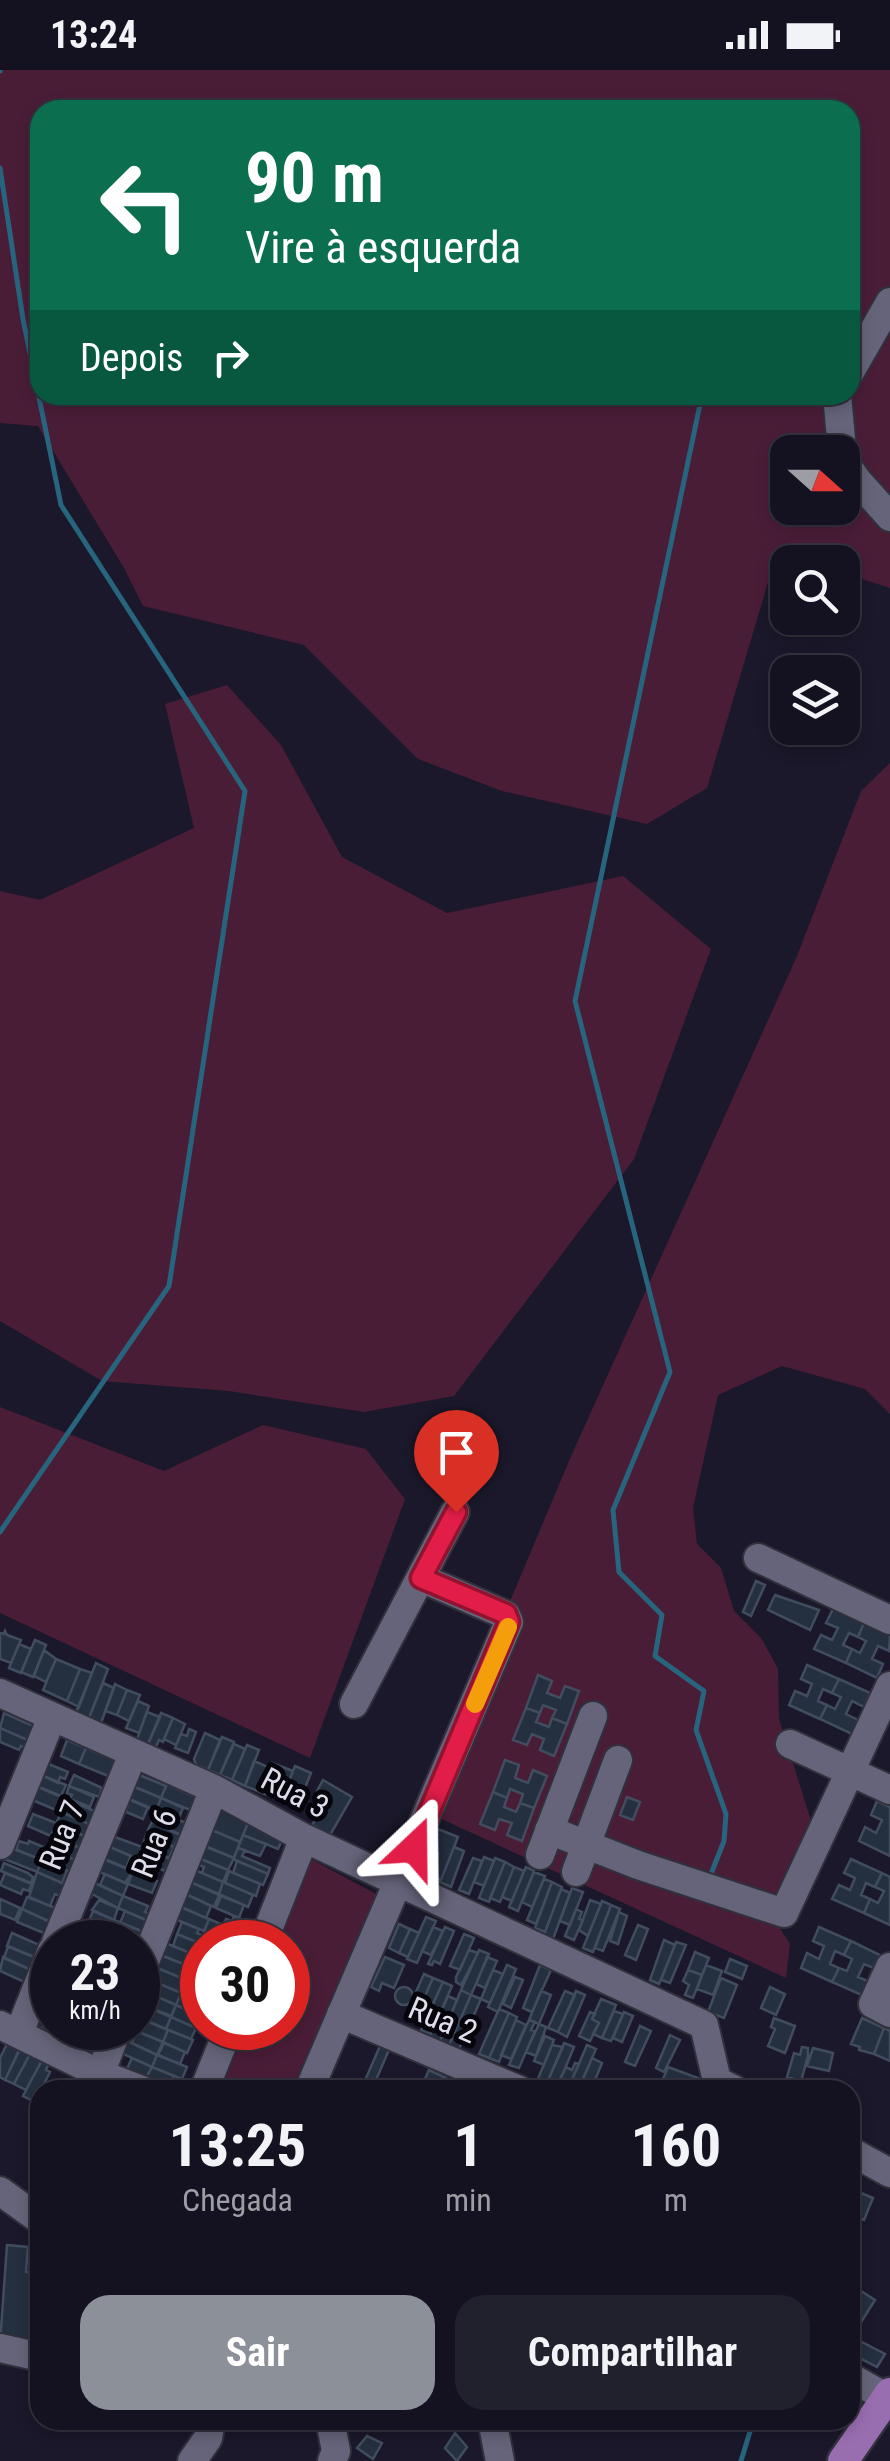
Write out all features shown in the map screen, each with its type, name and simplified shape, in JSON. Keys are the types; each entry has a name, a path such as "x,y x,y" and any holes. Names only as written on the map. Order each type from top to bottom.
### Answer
{"main road":[{"path":"843,2461 888,2396"}],"street":[{"path":"860,354 890,302"},
{"path":"838,405 843,460 890,517"},
{"path":"354,1704 456,1512"},
{"path":"758,1558 890,1620"},
{"path":"313,2080 509,1622 506,1614 421,1578"},
{"path":"593,1716 545,1842 586,1845 784,1912 890,1686"},
{"name":"Rua 3","path":"0,1693 214,1789 304,1838 704,2025 720,2080"},
{"path":"0,1844 52,1717"},
{"path":"790,1744 890,1790"},
{"name":"Rua 7","path":"65,1920 133,1754"},
{"path":"576,1872 618,1760"},
{"name":"Rua 6","path":"160,1924 214,1789"},
{"path":"272,1920 304,1838"},
{"path":"890,1967 873,2004 890,2013"},
{"path":"30,1990 9,2029 116,2080"},
{"name":"Rua 2","path":"341,2014 496,2080"},
{"path":"100,2074 109,2050"},
{"path":"208,2080 220,2050"},
{"path":"860,2156 890,2173"},
{"path":"0,2191 30,2213"},
{"path":"0,2348 30,2355"},
{"path":"860,2382 888,2396"},
{"path":"192,2461 208,2438 209,2430"},
{"path":"332,2430 336,2451 332,2461"},
{"path":"494,2430 500,2461"}],"shaded area":[{"path":"0,70 890,70 890,588 860,578 860,545 770,545 770,576 707,788 647,824 502,791 418,759 304,645 143,606 38,426 0,423"},
{"path":"227,685 281,745 342,857 447,913 623,876 711,949 634,1159 454,1396 364,1412 229,1391 102,1381 0,1321 0,891 40,900 194,828 165,704"},
{"path":"890,763 890,1414 865,1389 782,1366 718,1395 693,1508 697,1544 721,1568 734,1611 762,1639 778,1669 779,1719 813,1827 777,1924 790,1944 786,1978 422,1810 572,1454 797,956 861,791"},
{"path":"0,1407 164,1471 263,1425 366,1449 405,1499 310,1758 0,1613"},
{"path":"309,1858 376,1894 302,2080 219,2080 232,2050 310,2050 310,1920 284,1920"}],"building":[{"path":"756,1581 765,1585 751,1616 743,1612"},
{"path":"775,1595 819,1610 810,1630 768,1610"},
{"path":"833,1609 864,1623 858,1637 849,1633 843,1645 852,1649 846,1663 814,1649 821,1635 832,1640 838,1628 826,1623"},
{"path":"864,1623 890,1635 889,1651 878,1646 872,1659 883,1664 877,1678 846,1663 852,1649 860,1653 866,1641 858,1637"},
{"path":"5,1631 21,1640 11,1663 0,1659 0,1633"},
{"path":"35,1640 46,1645 33,1677 21,1672"},
{"path":"19,1644 31,1649 21,1673 9,1668"},
{"path":"44,1650 56,1659 46,1682 34,1676"},
{"path":"56,1659 80,1669 67,1701 43,1690"},
{"path":"96,1663 108,1669 89,1718 76,1712"},
{"path":"807,1665 839,1679 832,1693 823,1689 818,1701 827,1705 820,1719 789,1705 795,1691 807,1696 812,1684 801,1679"},
{"path":"80,1669 92,1673 79,1707 67,1701"},
{"path":"538,1675 552,1681 547,1693 560,1698 565,1686 579,1691 567,1724 552,1718 556,1710 543,1705 540,1713 526,1708"},
{"path":"839,1679 870,1693 864,1707 852,1701 846,1714 858,1720 852,1734 820,1719 827,1705 835,1709 841,1697 832,1693"},
{"path":"103,1683 114,1688 101,1723 89,1718"},
{"path":"115,1684 127,1690 117,1715 105,1711"},
{"path":"127,1690 140,1695 129,1721 117,1715"},
{"path":"138,1701 149,1706 139,1733 126,1728"},
{"path":"526,1708 540,1713 536,1722 549,1727 552,1718 567,1724 554,1756 540,1750 544,1739 532,1734 527,1745 513,1740"},
{"path":"147,1712 160,1717 148,1744 137,1739"},
{"path":"4,1713 38,1728 32,1742 0,1728"},
{"path":"161,1713 173,1718 163,1742 159,1740 156,1747 148,1744"},
{"path":"173,1718 185,1724 176,1745 164,1739"},
{"path":"0,1728 30,1741 26,1748 21,1746 19,1750 0,1742"},
{"path":"189,1729 196,1732 188,1753 175,1748 181,1734 187,1736"},
{"path":"205,1733 220,1740 208,1770 196,1765 194,1759"},
{"path":"222,1737 234,1742 220,1775 208,1770"},
{"path":"67,1740 86,1748 79,1764 61,1756"},
{"path":"234,1744 245,1749 232,1780 220,1775"},
{"path":"247,1745 259,1750 245,1786 232,1780"},
{"path":"86,1748 119,1762 113,1778 79,1764"},
{"path":"505,1760 519,1765 515,1778 528,1783 533,1770 547,1776 534,1808 520,1803 523,1794 510,1789 507,1798 493,1792"},
{"path":"254,1761 270,1768 260,1792 245,1786"},
{"path":"46,1763 68,1772 65,1779 60,1777 58,1783 37,1773"},
{"path":"272,1763 293,1771 281,1801 260,1792"},
{"path":"295,1766 311,1773 297,1808 281,1802"},
{"path":"34,1772 66,1785 61,1796 34,1785"},
{"path":"137,1774 166,1786 161,1798 132,1786"},
{"path":"74,1775 102,1788 99,1797 69,1786"},
{"path":"323,1780 352,1797 330,1835 312,1825 329,1798 317,1791"},
{"path":"31,1784 66,1799 61,1812 25,1797"},
{"path":"167,1784 200,1799 195,1812 161,1798"},
{"path":"69,1786 94,1797 90,1807 70,1799"},
{"path":"133,1786 161,1798 156,1811 128,1799"},
{"path":"493,1792 507,1798 504,1807 516,1812 520,1803 534,1808 522,1841 507,1835 512,1823 499,1819 495,1830 480,1824"},
{"path":"125,1797 148,1807 143,1819 126,1812 127,1807 122,1805"},
{"path":"627,1797 640,1802 633,1820 620,1815"},
{"path":"161,1798 183,1808 178,1820 156,1811"},
{"path":"66,1799 99,1813 94,1826 61,1812"},
{"path":"877,1801 890,1807 890,1856 859,1841 865,1827 876,1833 882,1820 871,1815"},
{"path":"221,1809 249,1821 240,1842 205,1827 212,1812 219,1814"},
{"path":"156,1811 189,1824 184,1836 158,1825 161,1819 154,1816"},
{"path":"61,1812 94,1826 90,1838 56,1824"},
{"path":"33,1814 56,1823 51,1836 28,1826"},
{"path":"249,1821 284,1836 278,1849 243,1835"},
{"path":"152,1822 180,1835 174,1847 148,1830"},
{"path":"63,1827 84,1836 79,1848 59,1839"},
{"path":"205,1827 240,1842 234,1858 198,1843"},
{"path":"438,1829 458,1837 441,1880 430,1876 438,1854 430,1851"},
{"path":"146,1835 174,1847 169,1858 142,1847"},
{"path":"243,1835 266,1844 260,1856 238,1848"},
{"path":"115,1837 142,1847 137,1859 110,1847"},
{"path":"59,1839 83,1849 78,1861 54,1851"},
{"path":"19,1841 46,1848 42,1860 16,1850"},
{"path":"199,1844 234,1858 228,1870 194,1856"},
{"path":"7,1846 42,1860 37,1872 2,1858"},
{"path":"110,1847 131,1856 126,1868 105,1859"},
{"path":"142,1847 170,1859 165,1871 137,1859"},
{"path":"454,1847 464,1851 451,1887 440,1882"},
{"path":"46,1848 78,1861 75,1874 42,1860"},
{"path":"238,1848 245,1850 242,1856 270,1868 268,1874 233,1859"},
{"path":"484,1857 494,1861 484,1886 474,1882"},
{"path":"100,1858 133,1871 125,1883 95,1870"},
{"path":"198,1858 228,1870 223,1882 202,1873 204,1867 196,1864"},
{"path":"473,1858 482,1861 469,1894 459,1890"},
{"path":"495,1858 505,1862 489,1902 479,1898"},
{"path":"851,1859 882,1873 875,1887 866,1883 861,1895 870,1899 864,1913 832,1899 839,1885 850,1890 855,1878 844,1873"},
{"path":"42,1860 67,1871 62,1883 37,1872"},
{"path":"237,1861 268,1874 263,1885 233,1873"},
{"path":"505,1862 514,1867 500,1902 490,1898"},
{"path":"4,1863 28,1873 33,1877 31,1883 1,1871"},
{"path":"514,1867 524,1871 512,1901 502,1897"},
{"path":"526,1867 534,1871 518,1911 509,1907"},
{"path":"195,1870 223,1882 219,1894 190,1882"},
{"path":"133,1871 157,1881 152,1893 128,1884"},
{"path":"229,1871 260,1884 256,1896 225,1883"},
{"path":"37,1872 69,1886 65,1898 55,1894 50,1906 29,1897"},
{"path":"534,1872 545,1876 532,1907 522,1902"},
{"path":"5,1873 32,1884 29,1891 23,1889 21,1894 0,1885"},
{"path":"882,1873 890,1877 890,1925 864,1913 870,1899 878,1903 884,1891 875,1887"},
{"path":"105,1874 128,1884 123,1896 100,1885"},
{"path":"184,1879 219,1895 214,1907 179,1891"},
{"path":"544,1879 552,1882 536,1924 527,1920"},
{"path":"90,1881 123,1896 118,1908 92,1894 84,1894"},
{"path":"223,1882 253,1895 248,1907 219,1894"},
{"path":"552,1882 562,1887 545,1932 535,1928"},
{"path":"572,1888 583,1892 570,1925 560,1921"},
{"path":"561,1889 570,1893 553,1939 544,1935"},
{"path":"182,1892 211,1906 206,1918 177,1905"},
{"path":"123,1896 148,1906 145,1912 151,1914 146,1920 118,1908"},
{"path":"221,1896 244,1905 239,1918 216,1908"},
{"path":"27,1897 56,1908 51,1920 22,1909"},
{"path":"0,1899 20,1908 15,1920 0,1914"},
{"path":"99,1900 118,1908 114,1920 92,1910"},
{"path":"590,1900 601,1904 588,1936 579,1930"},
{"path":"602,1901 611,1905 593,1952 583,1948"},
{"path":"611,1905 620,1909 603,1951 595,1948"},
{"path":"180,1907 209,1919 180,1921 175,1919"},
{"path":"22,1909 46,1920 30,1920 30,1927 17,1922"},
{"path":"576,1909 582,1912 579,1919 583,1920 574,1940 565,1936"},
{"path":"93,1911 114,1920 90,1920"},
{"path":"125,1911 146,1920 121,1920"},
{"path":"619,1912 627,1916 618,1944 610,1941"},
{"path":"426,1917 436,1921 417,1963 407,1959"},
{"path":"399,1924 410,1929 399,1953 389,1948"},
{"path":"638,1925 648,1929 636,1960 625,1955"},
{"path":"433,1927 443,1931 431,1955 422,1951"},
{"path":"445,1927 454,1931 440,1964 428,1964"},
{"path":"819,1927 851,1941 844,1955 835,1951 830,1964 839,1968 832,1982 801,1968 807,1953 819,1959 824,1946 813,1941"},
{"path":"410,1929 419,1933 408,1957 399,1953"},
{"path":"12,1933 30,1941 30,1955 7,1946"},
{"path":"177,1934 180,1935 180,1949 173,1946"},
{"path":"464,1934 474,1938 460,1970 450,1966"},
{"path":"664,1940 675,1945 659,1984 650,1980"},
{"path":"851,1941 882,1956 876,1969 864,1964 858,1977 870,1982 864,1996 832,1982 839,1968 847,1971 852,1959 844,1955"},
{"path":"676,1942 686,1945 670,1983 661,1980"},
{"path":"168,1944 180,1949 180,1963 160,1955"},
{"path":"8,1946 30,1955 30,1970 4,1958"},
{"path":"469,1950 478,1953 461,1985 456,1977"},
{"path":"479,1950 489,1954 471,1995 461,1990"},
{"path":"695,1952 709,1958 702,1975 688,1970"},
{"path":"3,1957 30,1969 30,1985 0,1971"},
{"path":"160,1957 180,1963 180,1977 160,1969"},
{"path":"385,1957 404,1965 394,1988 382,1983 379,1991 371,1987"},
{"path":"487,1957 497,1961 485,1988 476,1984"},
{"path":"730,1959 747,1966 742,1979 725,1972"},
{"path":"507,1965 516,1969 498,2012 488,2007"},
{"path":"540,1965 551,1970 532,2012 523,2008"},
{"path":"706,1965 722,1971 713,1995 697,1989"},
{"path":"160,1969 180,1977 179,1992 160,1984"},
{"path":"493,1970 503,1974 490,2003 481,1999"},
{"path":"688,1970 702,1975 693,1998 685,1995 689,1985 683,1981"},
{"path":"424,1974 433,1978 420,2007 411,2003"},
{"path":"515,1977 523,1980 511,2008 503,2004"},
{"path":"433,1978 443,1982 427,2018 417,2014"},
{"path":"721,1978 737,1985 724,2018 708,2012"},
{"path":"443,1982 452,1986 431,2034 421,2030"},
{"path":"160,1984 180,1993 176,2005 160,1998"},
{"path":"404,1987 411,1989 411,2003 404,2005 397,2003 395,1996 397,1989"},
{"path":"770,1987 785,1994 776,2015 761,2008"},
{"path":"461,1990 471,1995 449,2045 440,2041"},
{"path":"541,1991 551,1995 539,2024 529,2020"},
{"path":"565,1991 575,1995 558,2032 548,2028"},
{"path":"576,1991 585,1995 567,2037 558,2032"},
{"path":"471,1995 481,1999 459,2049 449,2045"},
{"path":"448,1996 457,2000 440,2041 430,2036"},
{"path":"160,1998 176,2005 171,2016 160,2012"},
{"path":"601,1999 616,2005 602,2038 593,2034 599,2023 592,2019"},
{"path":"176,2005 180,2007 180,2021 171,2017"},
{"path":"499,2009 509,2013 489,2058 479,2054"},
{"path":"614,2011 623,2014 611,2041 602,2038"},
{"path":"160,2012 171,2017 166,2029 160,2026"},
{"path":"590,2012 599,2023 590,2041 579,2036"},
{"path":"624,2012 633,2016 622,2042 613,2038"},
{"path":"509,2013 517,2017 499,2062 489,2058"},
{"path":"171,2017 180,2021 180,2035 166,2029"},
{"path":"774,2018 795,2026 785,2053 768,2046 775,2029 771,2027"},
{"path":"862,2018 884,2028 874,2054 851,2044"},
{"path":"516,2020 526,2025 511,2059 501,2055"},
{"path":"529,2020 535,2022 531,2030 535,2031 519,2068 509,2065"},
{"path":"539,2024 546,2027 536,2056 526,2052"},
{"path":"640,2026 651,2031 635,2066 625,2062"},
{"path":"160,2027 168,2030 163,2042 160,2041"},
{"path":"884,2028 890,2031 890,2061 874,2054"},
{"path":"168,2030 180,2035 180,2050 163,2042"},
{"path":"670,2035 680,2040 664,2072 656,2068"},
{"path":"545,2036 554,2040 544,2065 534,2061"},
{"path":"164,2043 185,2052 180,2064 158,2055"},
{"path":"564,2043 574,2047 560,2080 549,2078"},
{"path":"7,2044 19,2050 5,2080 0,2077 0,2058"},
{"path":"552,2045 563,2047 548,2080 537,2080"},
{"path":"587,2045 596,2049 583,2080 572,2080"},
{"path":"380,2046 389,2050 376,2080 365,2080"},
{"path":"802,2047 808,2048 801,2080 787,2077 794,2053 800,2055"},
{"path":"813,2048 833,2053 829,2071 807,2066"},
{"path":"20,2049 30,2054 14,2084 5,2080"},
{"path":"146,2050 157,2055 152,2067 121,2053"},
{"path":"30,2054 42,2060 26,2090 14,2084"},
{"path":"157,2055 187,2067 182,2079 152,2067"},
{"path":"132,2058 152,2067 146,2078 126,2071"},
{"path":"592,2058 602,2063 595,2080 582,2080"},
{"path":"42,2060 49,2063 46,2080 31,2080"},
{"path":"575,2063 579,2064 572,2080 560,2080 566,2067 572,2070"},
{"path":"152,2067 174,2076 172,2080 146,2078"},
{"path":"668,2067 698,2078 697,2080 663,2079"},
{"path":"429,2070 446,2078 445,2080 425,2080"},
{"path":"860,2195 873,2198 864,2220 860,2218"},
{"path":"7,2245 28,2247 30,2348 0,2343"},
{"path":"860,2290 875,2300 860,2324"},
{"path":"860,2341 885,2354 877,2367 860,2358"},
{"path":"455,2433 467,2447 457,2461 445,2448"},
{"path":"367,2436 382,2443 373,2459 357,2448"}],"waterway":[{"path":"0,168 30,353"},
{"path":"0,1532 169,1286 245,791 61,505 41,405"},
{"path":"700,405 575,1001 670,1372 613,1510 619,1572 662,1615 655,1656 704,1691 696,1730 726,1814 724,1841 711,1874"},
{"path":"741,2461 750,2430"}],"slow traffic":[{"path":"475,1704 508,1627"}],"route":[{"path":"414,1848 509,1622 506,1614 421,1578 456,1512"}]}
